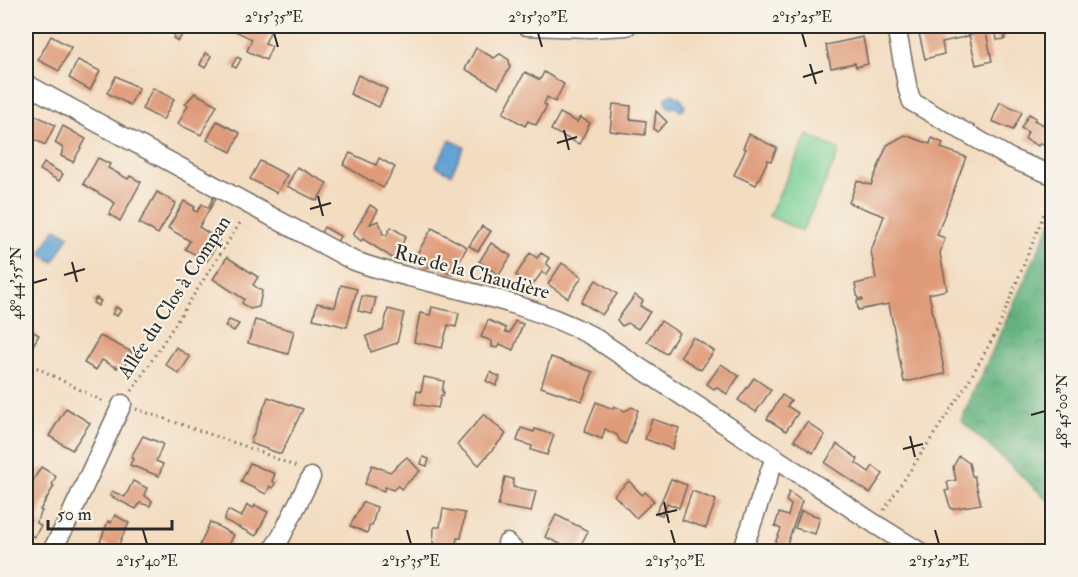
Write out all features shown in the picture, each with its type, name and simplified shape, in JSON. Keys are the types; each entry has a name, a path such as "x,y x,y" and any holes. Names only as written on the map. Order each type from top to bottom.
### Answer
{"street":[{"path":"527,26 591,28 627,26"},
{"path":"896,26 912,102 1012,159 1053,175"},
{"name":"Rue de la Chaudière","path":"26,84 350,259 367,266 516,303 568,323 592,336 920,552"},
{"path":"51,552 68,521 114,404"},
{"path":"742,552 775,457"},
{"path":"271,552 312,477"}],"path":[{"path":"875,524 966,386 998,329 1053,194"},
{"name":"Allée du Clos à Compan","path":"114,404 141,379 250,206"},
{"path":"26,362 114,404"},
{"path":"142,411 285,461 312,477"}],"green space":[{"path":"807,135 840,150 802,231 769,216"},
{"path":"1052,220 1052,504 961,420"}],"water":[{"path":"672,94 679,97 685,105 684,110 680,111 676,107 667,106 666,98"},
{"path":"450,140 464,147 451,174 436,166"},
{"path":"56,228 69,236 54,262 40,254"}],"building":[{"path":"235,26 273,26 265,43 272,46 266,60 247,51 252,39 233,30"},
{"path":"935,26 966,26 969,36 942,42 944,54 925,59 918,29"},
{"path":"995,26 1018,26 1018,32 1005,33 1005,39 997,40"},
{"path":"1025,26 1052,26 1052,29 1025,32"},
{"path":"176,32 182,35 178,41 173,38"},
{"path":"986,32 992,61 976,65 969,35"},
{"path":"51,36 71,47 59,71 38,60"},
{"path":"863,37 868,64 856,67 855,63 831,68 826,45"},
{"path":"476,48 494,58 500,54 509,60 510,67 498,88 465,69"},
{"path":"205,53 211,56 205,68 200,65"},
{"path":"237,57 241,59 236,68 232,66"},
{"path":"78,60 100,71 90,90 69,78"},
{"path":"525,72 540,80 544,72 564,84 555,102 547,97 544,104 547,106 536,125 528,121 525,126 503,113"},
{"path":"358,75 387,89 379,107 350,94"},
{"path":"116,76 139,88 130,105 107,93"},
{"path":"153,88 174,99 163,120 142,109"},
{"path":"195,93 217,105 201,135 178,124 188,105 185,104"},
{"path":"1000,102 1022,112 1013,130 992,121"},
{"path":"613,104 631,106 630,119 646,121 645,135 610,131"},
{"path":"656,111 667,122 657,132 654,129"},
{"path":"31,113 55,125 45,145 26,135 26,123"},
{"path":"560,113 577,122 580,117 590,123 579,144 551,130"},
{"path":"1029,114 1036,118 1034,120 1052,129 1052,135 1046,147 1040,143 1038,146 1025,139 1028,132 1021,128"},
{"path":"217,121 240,133 231,152 207,140"},
{"path":"63,126 86,139 73,162 61,156 63,148 55,143"},
{"path":"749,134 777,148 771,161 768,160 756,185 734,175 746,149 743,148"},
{"path":"905,135 930,144 932,138 943,143 941,148 966,157 937,235 945,238 940,253 947,290 929,294 945,374 904,382 889,304 858,310 857,301 863,300 858,299 855,284 876,279 871,251 884,216 849,203 857,181 871,185 887,145"},
{"path":"350,153 376,165 379,158 395,167 383,188 343,165"},
{"path":"98,158 110,164 108,168 128,179 130,176 141,182 120,221 109,214 115,203 83,184"},
{"path":"260,161 287,175 277,193 250,179"},
{"path":"44,163 63,174 59,181 40,170"},
{"path":"297,167 327,183 317,201 287,186"},
{"path":"157,192 176,203 158,234 139,223"},
{"path":"214,196 216,198 199,227 219,240 207,261 185,249 190,241 168,228 184,201 195,207 193,210 197,212 202,204 208,208"},
{"path":"370,205 378,210 370,224 378,221 382,233 386,236 391,227 406,236 394,259 363,239 361,241 353,234"},
{"path":"482,226 491,231 478,251 469,246"},
{"path":"324,227 340,236 337,242 321,233"},
{"path":"432,228 467,247 452,275 430,264 428,269 413,261"},
{"path":"491,243 511,256 499,275 479,262"},
{"path":"530,253 537,258 541,253 549,258 546,263 551,268 546,275 542,272 532,286 516,275"},
{"path":"227,257 258,277 253,285 262,291 259,307 250,309 242,303 244,299 213,279"},
{"path":"562,263 582,277 568,298 548,284"},
{"path":"596,280 617,294 602,315 581,302"},
{"path":"341,285 357,289 347,327 313,319 317,303 335,307"},
{"path":"635,295 643,301 640,306 650,312 638,329 628,323 622,326 617,320"},
{"path":"362,296 376,298 372,314 358,311"},
{"path":"96,298 101,301 98,306 93,303"},
{"path":"116,307 121,310 117,316 112,314"},
{"path":"432,307 459,313 456,327 448,325 442,348 414,342 420,313 430,315"},
{"path":"388,309 404,313 397,343 371,352 366,336 383,330"},
{"path":"229,320 239,324 234,331 225,326"},
{"path":"255,320 294,331 288,354 248,343"},
{"path":"488,320 506,328 505,332 510,333 515,321 523,324 513,350 500,344 498,348 492,347 492,341 481,337"},
{"path":"661,321 679,333 666,354 647,341"},
{"path":"26,328 39,335 29,352 26,350"},
{"path":"100,336 132,352 123,369 102,360 96,370 84,363"},
{"path":"693,337 714,351 701,370 680,357"},
{"path":"176,347 190,357 179,374 165,364"},
{"path":"551,357 593,372 582,401 541,387"},
{"path":"721,364 739,376 727,394 707,384"},
{"path":"490,372 500,377 496,386 486,381"},
{"path":"424,377 444,381 442,392 444,392 438,408 415,404 417,391 421,392"},
{"path":"754,378 771,390 756,412 738,400"},
{"path":"782,395 791,401 787,406 798,413 786,431 767,419"},
{"path":"268,397 303,409 281,454 250,443"},
{"path":"596,402 613,409 614,406 625,411 632,407 638,410 626,444 620,441 617,435 605,429 602,439 584,432"},
{"path":"66,408 90,423 72,450 49,436"},
{"path":"484,414 506,434 479,465 457,445"},
{"path":"652,419 679,428 672,449 645,439"},
{"path":"807,422 825,435 813,453 794,440"},
{"path":"521,428 534,432 535,429 554,435 547,455 531,450 532,446 517,441"},
{"path":"143,436 163,444 156,461 163,464 159,476 130,465 133,459 131,457"},
{"path":"837,444 858,459 856,463 869,472 873,466 883,474 870,493 825,463"},
{"path":"959,456 969,463 981,504 951,509 945,491 949,490 947,482 956,480 953,467"},
{"path":"407,457 420,471 401,489 398,486 393,490 385,487 384,491 365,484 372,465 390,472"},
{"path":"423,457 429,459 427,466 421,464"},
{"path":"250,463 275,474 272,481 275,483 273,488 270,486 266,494 241,482"},
{"path":"41,467 56,476 52,485 54,486 40,510 42,511 36,522 41,526 34,537 26,532 26,492"},
{"path":"505,477 513,479 513,487 536,491 531,512 498,506"},
{"path":"671,479 687,485 679,508 667,503 662,515 656,513"},
{"path":"133,481 147,488 144,495 152,501 150,506 140,503 136,509 110,496 112,491 125,497"},
{"path":"629,481 642,495 645,492 654,501 636,518 614,495"},
{"path":"692,491 716,500 706,528 682,520"},
{"path":"789,492 802,501 785,550 775,543 781,529 775,526 779,513 788,516 791,505 786,501"},
{"path":"363,502 377,507 372,526 370,525 367,533 350,526"},
{"path":"247,505 254,508 255,505 268,512 256,536 224,520 228,510 241,517"},
{"path":"443,509 465,513 461,538 457,538 455,549 433,545 434,527 440,527"},
{"path":"801,511 820,517 815,534 795,528"},
{"path":"115,515 129,523 116,550 100,542 108,521 111,523"},
{"path":"556,515 588,531 577,552 545,537"},
{"path":"210,522 234,535 229,545 237,549 236,552 197,552"}]}
